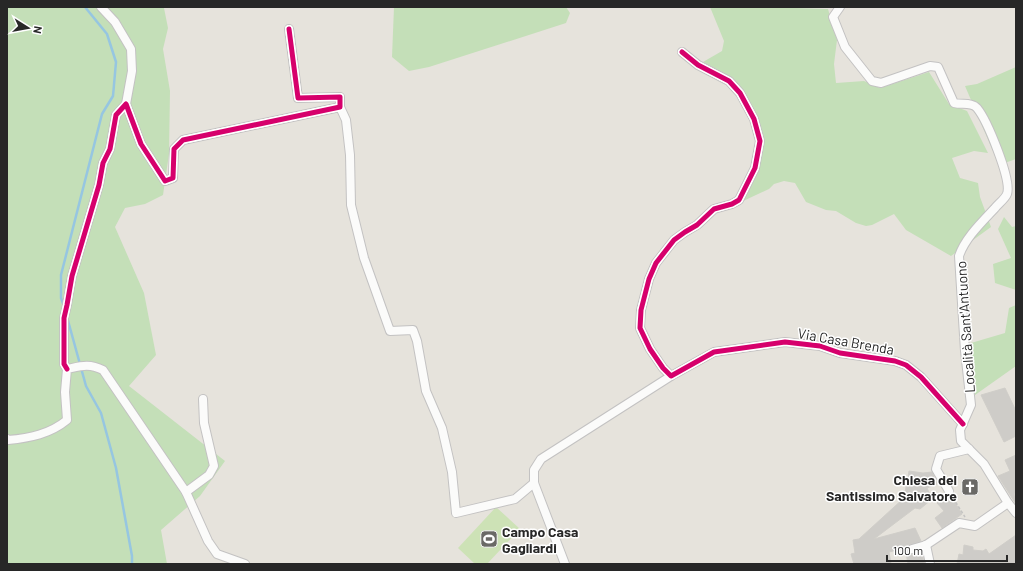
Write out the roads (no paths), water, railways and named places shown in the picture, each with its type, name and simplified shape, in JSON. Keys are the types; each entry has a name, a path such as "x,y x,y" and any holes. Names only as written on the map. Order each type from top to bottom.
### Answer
{"street":[{"path":"101,7 116,22 131,49 132,71 126,104 140,144 165,181 173,178 174,149 183,140 315,111 340,107"},
{"name":"Località Sant'Antuono","path":"840,7 833,17 845,47 872,81 881,83 930,66 938,67 954,103 961,105 970,104 977,107 989,127 1002,161 1008,187 1007,194 974,231 961,248 959,256 970,405 960,430 961,441 969,449"},
{"path":"290,29 298,98 340,97 340,107 346,120 350,155 351,205 364,258 390,331 413,330 417,341 426,392 442,428 452,472 456,513 515,499 534,483 565,564"},
{"path":"671,376 663,368 650,349 640,328 641,310 648,279 656,263 674,240 698,225 714,209 732,204 739,200 755,168 760,141 754,119 740,93 729,81 698,65 682,52"},
{"path":"126,104 116,115 110,149 103,163 72,276 64,318 64,364 70,368 85,365 94,366 103,370 186,492 208,541 217,554 245,564"},
{"name":"Via Casa Brenda","path":"534,483 534,470 541,459 671,376 714,352 786,342 820,346 840,352 906,364 921,377 963,424"},
{"path":"7,439 34,436 56,429 67,420 65,392 70,368"},
{"path":"186,492 209,476 214,466 204,423 202,399"},
{"path":"949,491 936,469 940,456 969,449 984,464 1008,503 1016,513"},
{"path":"912,549 926,545 959,523 975,526 1008,503"},
{"path":"926,545 930,564"}],"waterway":[{"path":"64,306 61,298 61,275 102,114 113,96 116,62 107,34 85,7"},
{"path":"67,317 86,386 101,413 116,468 132,556 132,564"}],"place":[{"name":"Chiesa del Santissimo Salvatore","path":"970,487"},
{"name":"Campo Casa Gagliardi","path":"489,539"}]}
